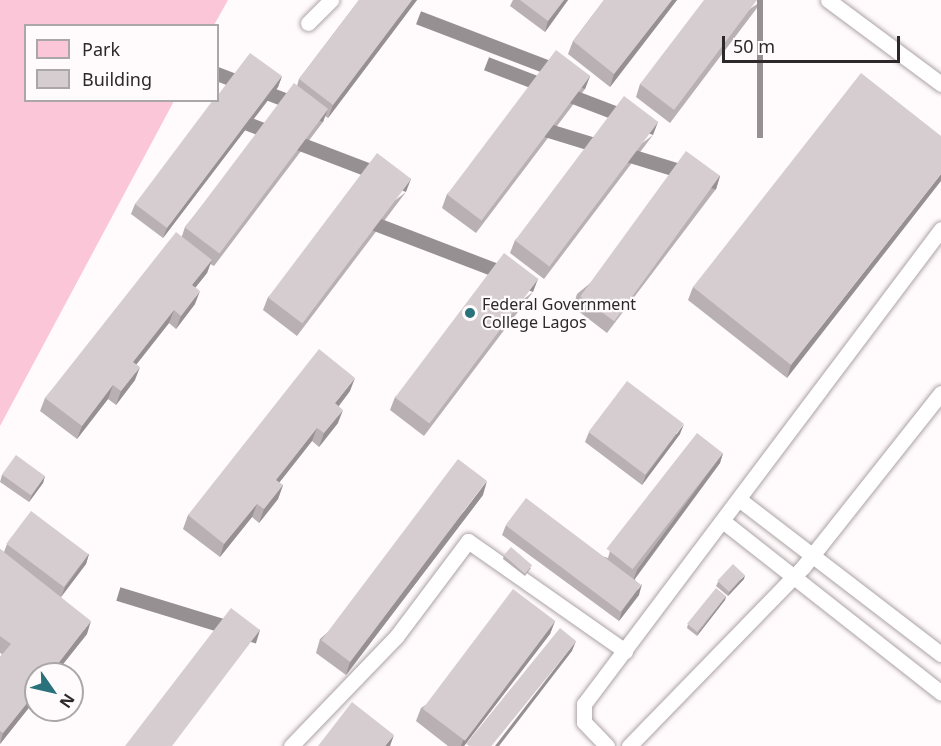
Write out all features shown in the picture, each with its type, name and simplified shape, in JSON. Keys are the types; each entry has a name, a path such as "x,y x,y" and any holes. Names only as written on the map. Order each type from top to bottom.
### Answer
{"lane":[{"path":"308,23 331,0"},
{"path":"828,0 941,84"},
{"path":"607,746 584,722 584,704 724,522 941,229"},
{"path":"628,746 813,556 941,393"},
{"path":"740,500 941,654"},
{"path":"724,522 941,693"},
{"path":"291,746 396,637 468,541 625,651"}],"green space":[{"path":"0,0 228,0 215,24 24,24 24,102 173,102 0,426"}],"building":[{"path":"359,0 412,0 333,105 299,79"},
{"path":"520,0 564,0 548,21"},
{"path":"604,0 672,0 614,74 573,41"},
{"path":"704,0 757,0 674,110 640,84"},
{"path":"556,50 590,76 481,220 447,195"},
{"path":"250,53 282,76 167,228 135,204 212,102 219,102 219,94"},
{"path":"861,73 941,136 941,174 791,365 693,287"},
{"path":"294,83 328,109 219,253 185,228"},
{"path":"624,96 658,122 549,266 515,241"},
{"path":"686,151 720,176 614,321 580,297"},
{"path":"377,153 411,179 302,323 268,298"},
{"path":"176,232 212,260 192,285 200,291 181,316 174,310 133,362 140,367 121,391 113,385 82,426 45,398"},
{"path":"504,253 538,279 429,423 395,398"},
{"path":"319,349 355,378 335,403 343,410 324,433 317,428 276,480 283,485 264,509 257,504 224,544 188,515"},
{"path":"627,381 684,424 645,475 588,432"},
{"path":"697,433 723,453 633,569 606,549"},
{"path":"16,455 45,476 31,496 2,474"},
{"path":"458,459 487,481 350,662 321,640"},
{"path":"526,498 641,585 621,612 506,525"},
{"path":"31,511 89,554 64,587 6,544"},
{"path":"511,547 532,565 525,574 504,555"},
{"path":"0,549 91,621 59,662 24,662 24,707 3,733 0,731 0,657 11,644 0,636"},
{"path":"733,564 745,575 729,592 717,581"},
{"path":"716,588 726,596 697,632 687,624"},
{"path":"513,589 555,621 465,741 423,709"},
{"path":"231,608 260,630 172,746 125,746"},
{"path":"560,628 576,641 491,746 469,746 466,744"},
{"path":"352,702 394,735 385,746 318,746"}],"place":[{"name":"Federal Government College Lagos","path":"470,313"}]}
